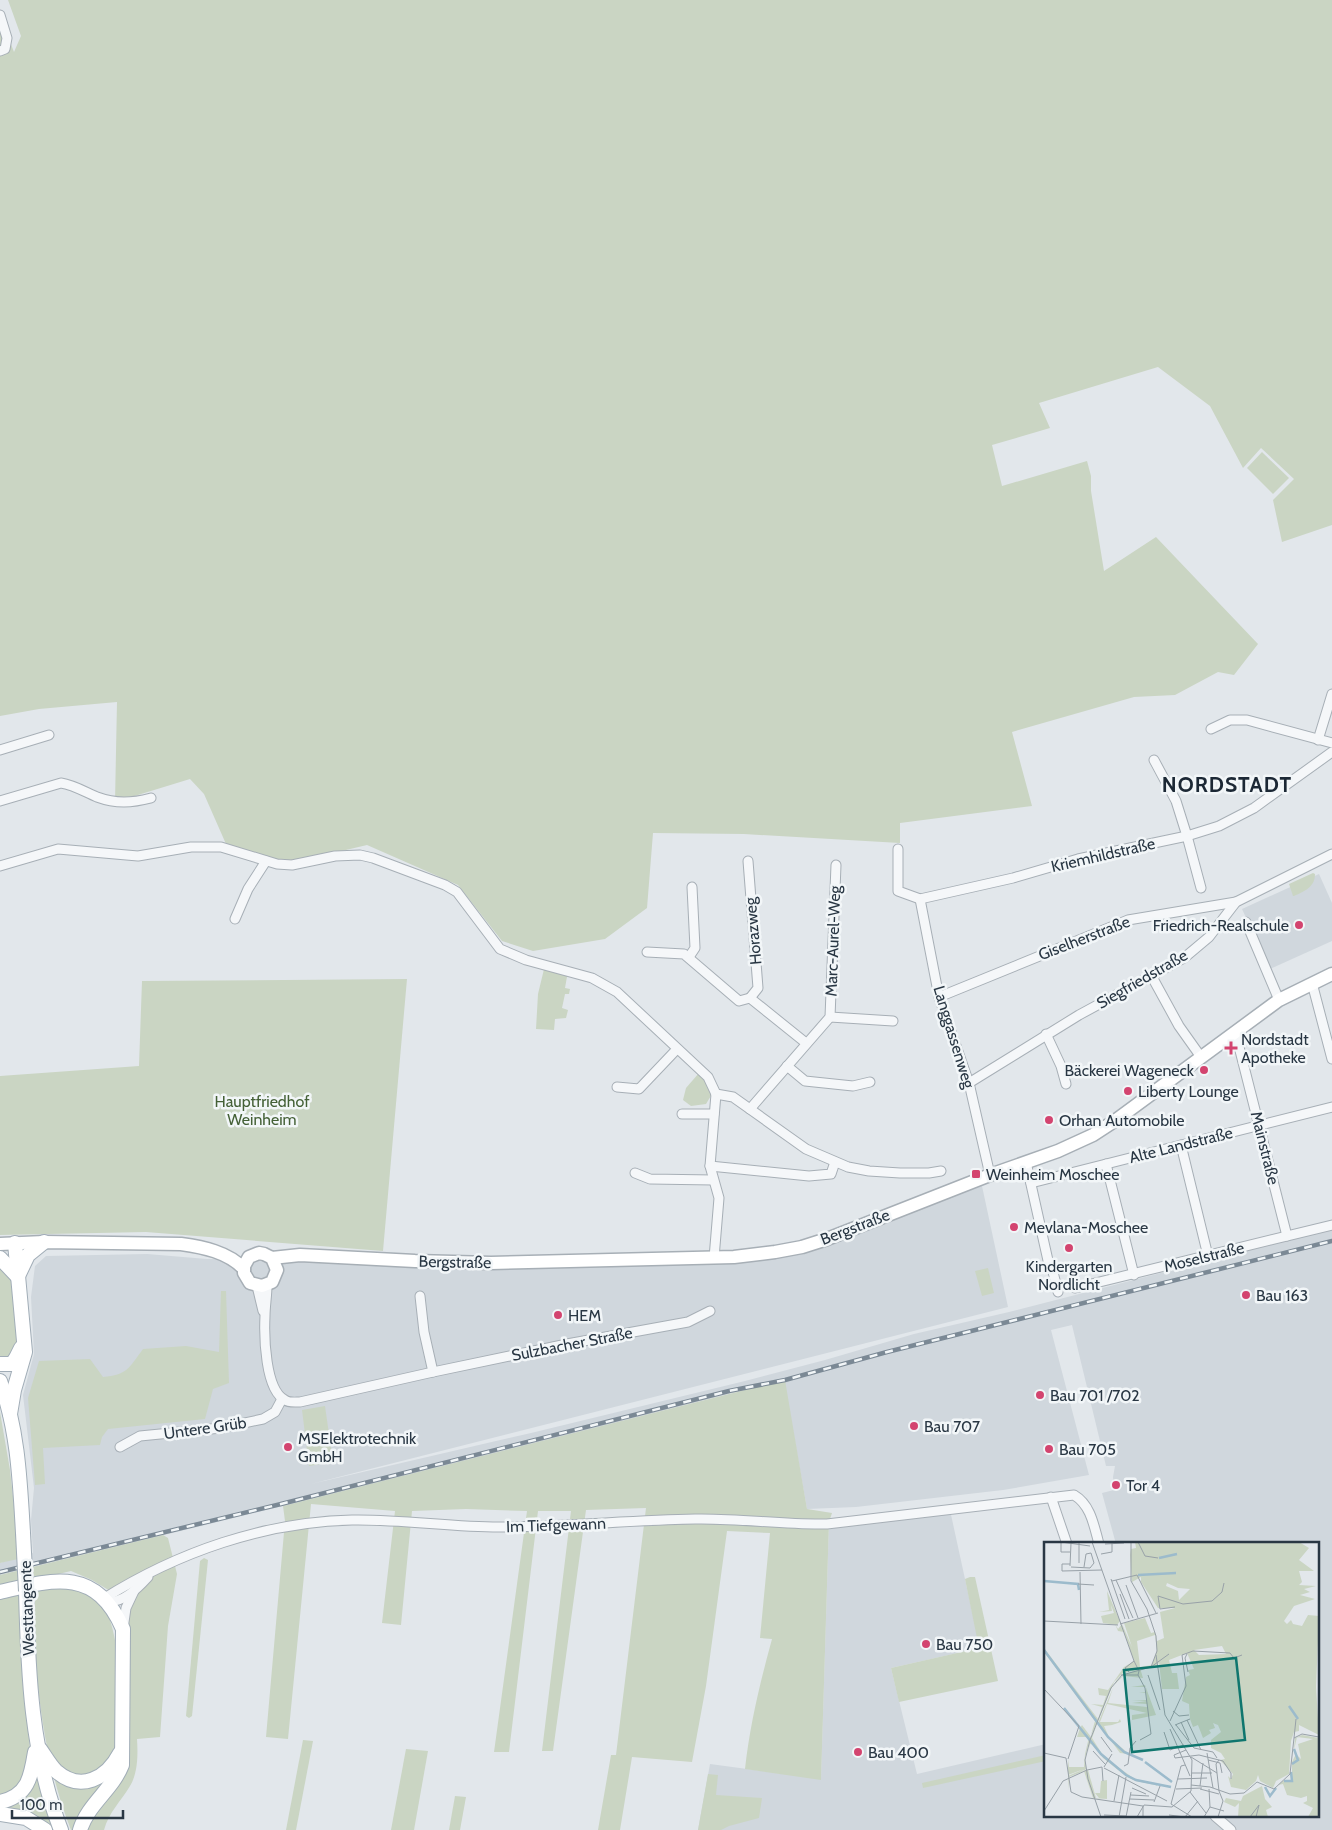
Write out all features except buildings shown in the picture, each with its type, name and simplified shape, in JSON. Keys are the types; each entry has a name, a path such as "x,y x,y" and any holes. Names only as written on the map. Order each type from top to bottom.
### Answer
{"main road":[{"name":"Bergstraße","path":"246,1263 259,1253 268,1255 275,1263 290,1255 415,1261 491,1262 714,1258 756,1255 802,1247 827,1239 1093,1135 1279,1000 1332,974"},
{"path":"17,1276 28,1255 44,1242"},
{"path":"0,1244 44,1242 181,1244 210,1250 246,1263 247,1280 262,1286 274,1280 275,1263"},
{"path":"10,1414 14,1390 25,1352 14,1243"},
{"path":"0,1258 17,1276"},
{"path":"0,1364 12,1364 23,1340"},
{"name":"Westtangente","path":"0,1383 10,1414 17,1450 23,1532 29,1672 37,1744 44,1779 61,1830"},
{"path":"0,1592 46,1582 69,1581 84,1585 105,1600 115,1612 123,1629 122,1765 118,1775 90,1809 80,1830"},
{"path":"105,1600 122,1652"},
{"path":"37,1744 58,1772 68,1779 80,1781 92,1780 104,1774 122,1748"},
{"path":"0,1802 18,1795 31,1778 37,1744"},
{"path":"0,1814 26,1818 45,1830"}],"street":[{"path":"0,15 7,38 5,49 0,51"},
{"path":"1318,740 1332,694"},
{"path":"1211,729 1230,720 1247,720 1332,743"},
{"path":"0,750 49,735"},
{"name":"Kriemhildstraße","path":"920,899 1013,878 1078,859 1187,836 1219,826 1254,808 1332,752"},
{"path":"1154,760 1176,802 1201,888"},
{"path":"0,801 61,783 70,784 99,798 115,802 133,803 151,798"},
{"path":"0,866 58,850 138,856 209,846 232,849 277,864 292,865 335,856 373,858 451,888 457,892 500,949 526,960 592,978 605,984 617,992 708,1077 716,1094 710,1166 718,1198 714,1258"},
{"path":"898,849 898,891 920,899"},
{"name":"Siegfriedstraße","path":"969,1083 1046,1034 1184,958 1209,937 1236,902 1332,854"},
{"path":"235,919 248,889 266,861"},
{"name":"Horazweg","path":"748,861 758,988 750,998"},
{"name":"Marc-Aurel-Weg","path":"750,1109 830,1017 836,865"},
{"path":"689,957 695,948 692,887"},
{"name":"Langgassenweg","path":"920,899 938,996 969,1083 990,1175"},
{"name":"Giselherstraße","path":"938,996 1128,920 1236,902"},
{"path":"1246,922 1279,1000"},
{"path":"647,952 684,954 739,1001 750,998 806,1043"},
{"path":"1151,975 1179,1026 1201,1057"},
{"path":"1312,983 1332,1059"},
{"name":"Marc-Aurel-Weg","path":"830,1017 893,1021"},
{"name":"Mainstraße","path":"1235,1031 1287,1236"},
{"path":"1046,1034 1061,1066 1066,1084"},
{"path":"617,1087 639,1089 677,1049"},
{"path":"787,1066 805,1081 853,1086 870,1082"},
{"path":"716,1094 733,1097 806,1149 848,1167 869,1171 929,1174 940,1170"},
{"name":"Alte Landstraße","path":"1030,1184 1332,1108"},
{"path":"682,1114 714,1114"},
{"path":"1181,1145 1208,1256"},
{"path":"710,1166 809,1176 831,1174 835,1162"},
{"path":"1026,1162 1049,1264 1058,1292"},
{"path":"1106,1164 1134,1275"},
{"path":"635,1173 650,1179 713,1180"},
{"name":"Moselstraße","path":"1075,1288 1332,1225"},
{"path":"262,1286 270,1380 282,1399"},
{"path":"420,1296 424,1332 432,1372"},
{"name":"Sulzbacher Straße","path":"282,1399 289,1402 300,1402 567,1344 688,1322 710,1311"},
{"name":"Untere Grüb","path":"120,1447 140,1436 221,1428 263,1419 275,1412 282,1399"},
{"name":"Im Tiefgewann","path":"105,1600 181,1557 238,1538 278,1528 326,1521 353,1520 490,1527 695,1519 812,1524 854,1522 1074,1495 1082,1499 1092,1518 1099,1542"},
{"path":"1051,1498 1066,1542"},
{"name":"Im Tiefgewann","path":"105,1600 118,1601 135,1589 151,1573"},
{"name":"Im Tiefgewann","path":"123,1629 126,1608 135,1589"},
{"path":"1217,1818 1231,1830"}],"shaded area":[{"path":"1319,874 1332,903 1332,941 1270,969 1242,909"},
{"path":"982,1186 1008,1307 311,1484 745,1381 914,1334 1009,1312 1332,1229 1332,1830 698,1830 710,1764 821,1779 829,1522 950,1510 980,1648 891,1668 917,1774 1044,1744 1044,1818 1320,1818 1320,1542 1115,1542 1102,1493 1114,1490 1113,1477 1115,1466 1106,1466 1072,1325 1051,1330 1089,1475 1003,1490 856,1507 807,1509 784,1380 435,1469 0,1575 0,1563 33,1553 31,1520 34,1488 23,1395 34,1354 31,1297 35,1266 46,1256 147,1254 207,1259 322,1260 430,1268 538,1268 752,1262 783,1257 817,1247"}],"green space":[{"path":"8,0 1332,0 1332,525 1282,542 1273,500 1294,479 1261,448 1243,468 1210,406 1158,367 1039,403 1050,428 992,445 1002,486 1087,461 1091,476 1091,491 1104,571 1156,537 1258,644 1234,675 1218,672 1175,695 1134,697 1012,732 1032,806 900,823 900,843 744,834 653,833 647,908 605,939 533,951 502,941 458,885 367,845 295,862 265,857 226,844 204,794 190,779 115,802 117,702 39,709 0,716 0,16 14,52 21,36"},
{"path":"1262,452 1289,478 1273,494 1247,468"},
{"path":"1313,873 1315,878 1311,885 1293,896 1289,884"},
{"path":"545,965 568,971 565,988 570,989 569,994 565,994 562,1008 568,1010 566,1018 555,1019 554,1030 536,1029 538,994"},
{"name":"Hauptfriedhof Weinheim","path":"407,979 383,1251 146,1232 0,1235 0,1076 139,1066 142,981"},
{"path":"699,1073 706,1080 712,1094 706,1104 691,1106 683,1100 686,1088"},
{"path":"0,1265 9,1274 14,1293 19,1341 12,1359 0,1359"},
{"path":"988,1268 994,1293 982,1296 975,1271"},
{"path":"221,1291 226,1291 229,1383 213,1389 205,1419 108,1429 102,1437 100,1445 43,1448 45,1484 35,1485 28,1398 39,1361 90,1359 103,1377 123,1372 143,1349 186,1346 219,1352"},
{"path":"785,1380 807,1509 832,1513 829,1522 821,1780 745,1769 756,1704 772,1639 760,1638 770,1533 727,1531 706,1686 692,1762 632,1757 620,1830 598,1830 611,1755 616,1755 646,1508 586,1510 553,1751 542,1751 571,1511 538,1511 509,1752 494,1752 527,1511 466,1509 412,1511 401,1625 382,1623 395,1511 311,1504 288,1739 266,1737 285,1521 283,1506"},
{"path":"325,1406 333,1462 309,1466 302,1410"},
{"path":"0,1412 10,1470 18,1559 0,1563"},
{"path":"163,1535 168,1538 177,1574 168,1626 160,1737 137,1739 137,1763 133,1781 112,1812 104,1830 71,1830 61,1803 42,1721 32,1608 35,1604 34,1590 52,1586 64,1587 78,1590 97,1601 108,1615 117,1649 123,1607 115,1594 92,1580 71,1571 0,1588 0,1575"},
{"path":"204,1558 208,1560 192,1716 189,1718 186,1716 200,1561"},
{"path":"975,1577 998,1681 899,1702 891,1668 979,1648 965,1579"},
{"path":"19,1590 22,1621 20,1650 31,1759 21,1787 0,1798 0,1594"},
{"path":"303,1740 313,1741 296,1830 286,1830"},
{"path":"406,1749 428,1751 414,1830 391,1830"},
{"path":"1044,1755 1044,1761 923,1788 922,1783"},
{"path":"37,1771 56,1830 52,1830 45,1823 0,1808"},
{"path":"708,1774 718,1775 716,1795 762,1798 759,1818 721,1830 698,1830"},
{"path":"455,1796 466,1797 460,1830 449,1830"}],"railway":[{"path":"0,1572 281,1504 729,1391 785,1380 887,1352 1332,1241"}],"place":[{"name":"Friedrich-Realschule","path":"1299,925"},
{"name":"Nordstadt Apotheke","path":"1231,1048"},
{"name":"Bäckerei Wageneck","path":"1204,1070"},
{"name":"Liberty Lounge","path":"1128,1091"},
{"name":"Orhan Automobile","path":"1049,1120"},
{"name":"Weinheim Moschee","path":"976,1174"},
{"name":"Mevlana-Moschee","path":"1014,1227"},
{"name":"Kindergarten Nordlicht","path":"1069,1248"},
{"name":"Bau 163","path":"1246,1295"},
{"name":"HEM","path":"558,1315"},
{"name":"Bau 701 /702","path":"1040,1395"},
{"name":"Bau 707","path":"914,1426"},
{"name":"MSElektrotechnik GmbH","path":"288,1447"},
{"name":"Bau 705","path":"1049,1449"},
{"name":"Tor 4","path":"1116,1485"},
{"name":"Bau 750","path":"926,1644"},
{"name":"Bau 400","path":"858,1752"}],"district":[{"name":"NORDSTADT","path":"1227,784"}]}
